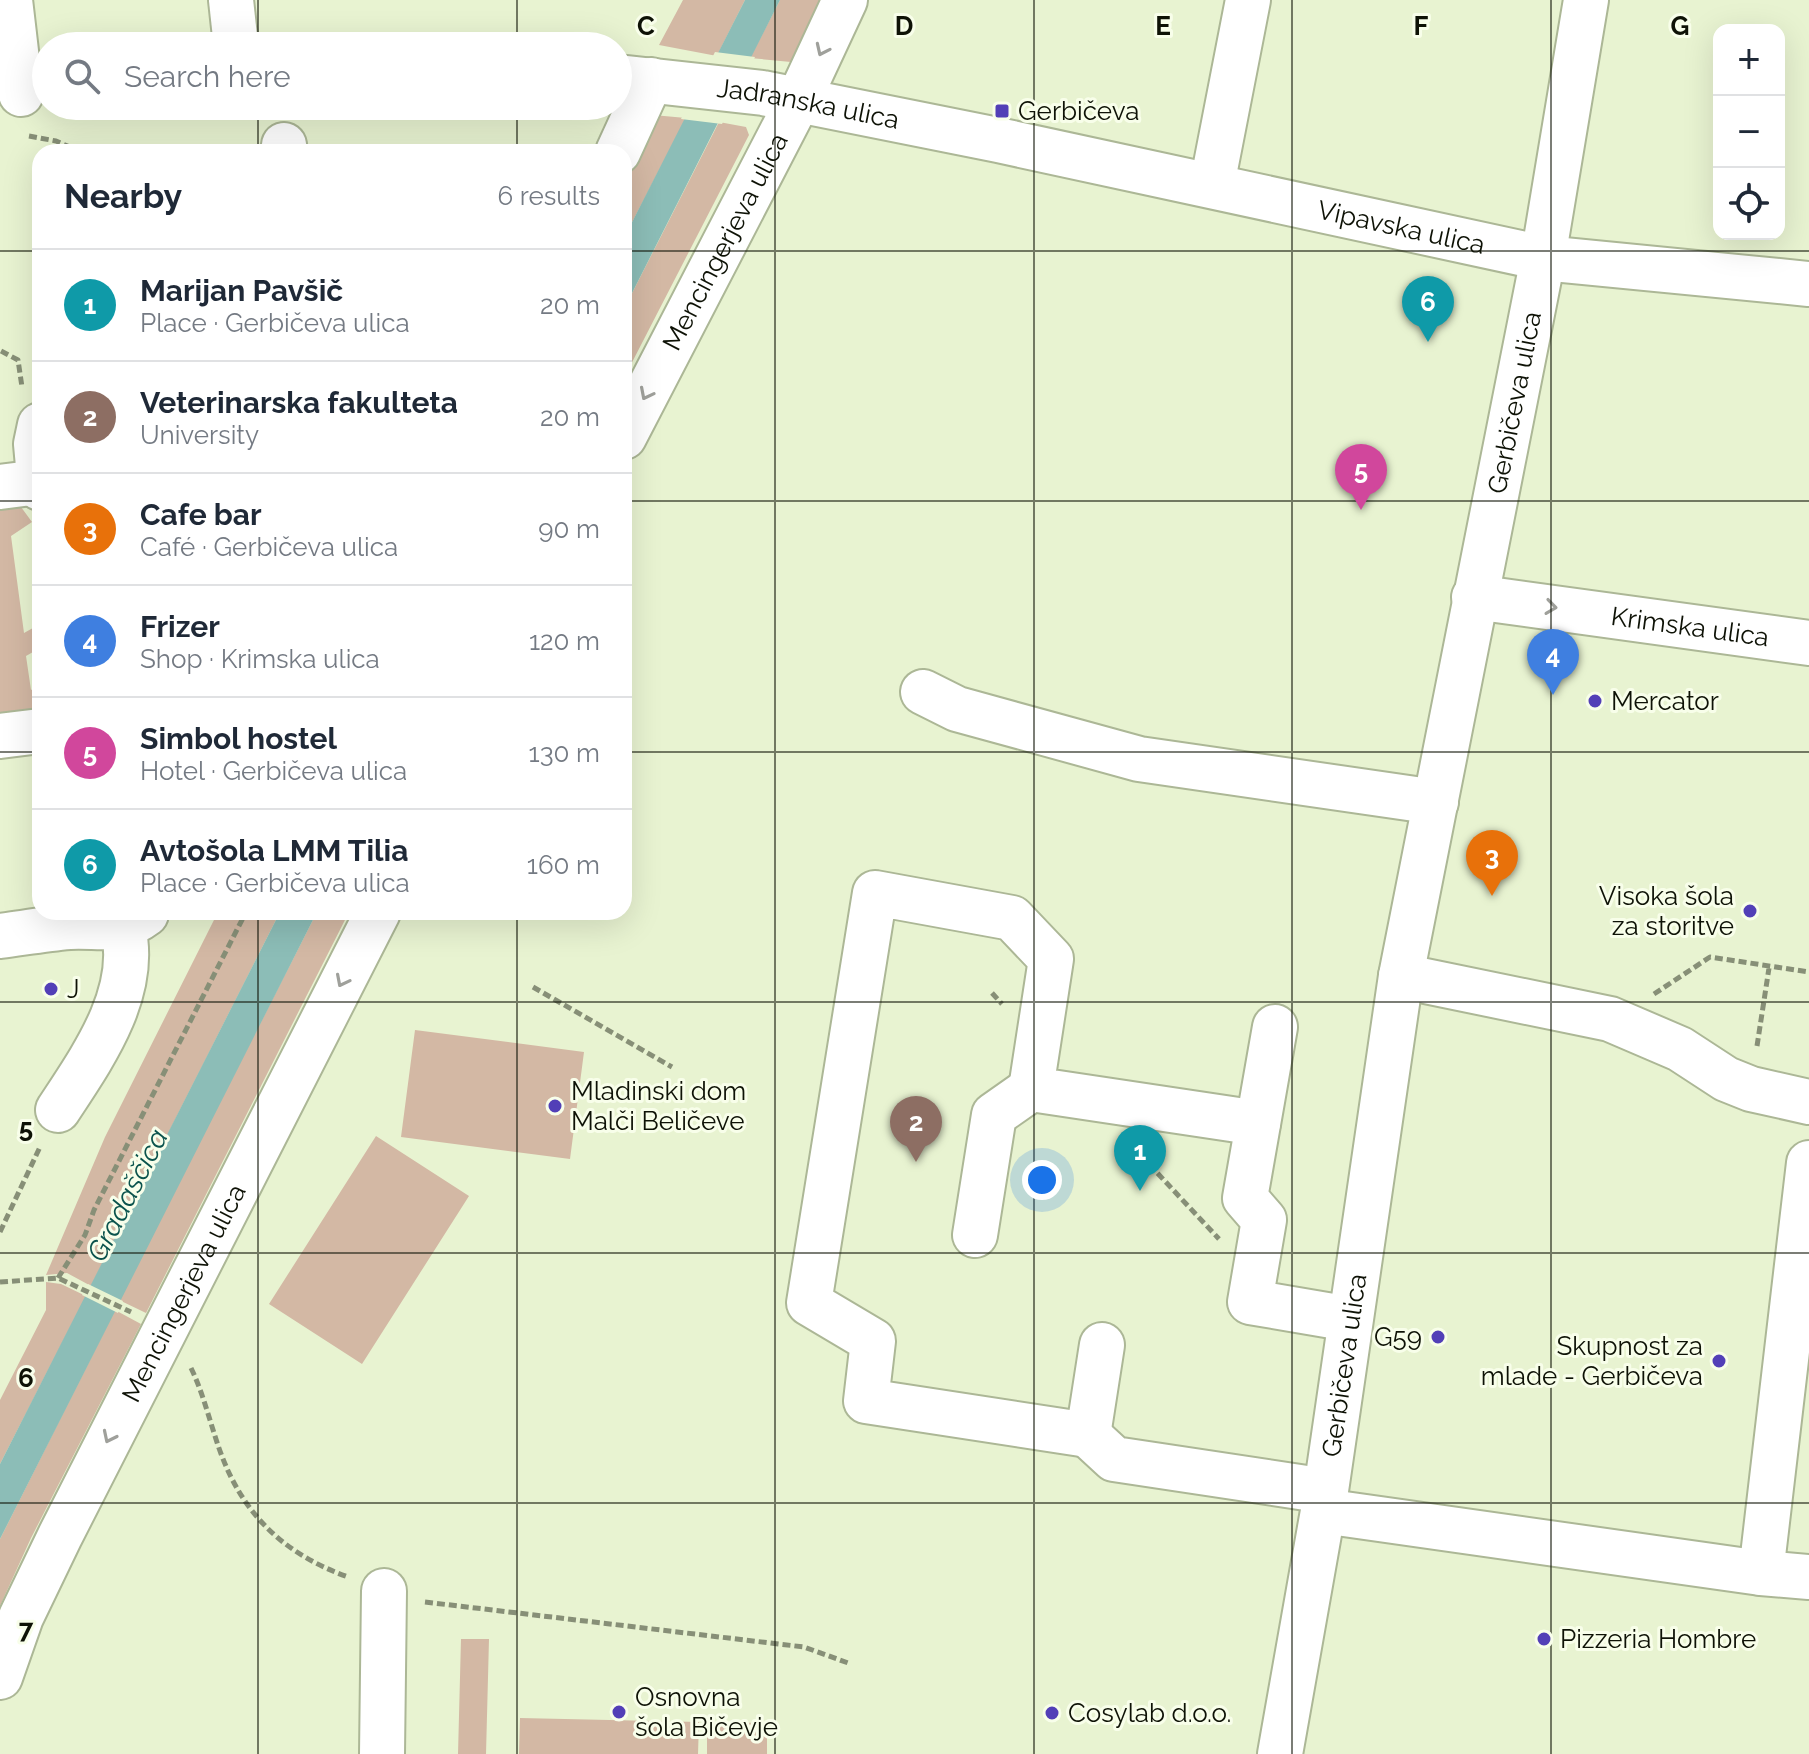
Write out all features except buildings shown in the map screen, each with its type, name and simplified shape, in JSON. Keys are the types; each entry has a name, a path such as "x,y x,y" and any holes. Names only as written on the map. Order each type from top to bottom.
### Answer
{"street":[{"path":"10,0 22,105"},
{"path":"231,0 234,32"},
{"name":"Mencingerjeva ulica","path":"632,420 781,97 845,0"},
{"path":"1212,185 1248,0"},
{"name":"Gerbičeva ulica","path":"1280,1754 1324,1501 1401,976 1543,258 1586,0"},
{"path":"632,116 646,79"},
{"name":"Jadranska ulica","path":"646,79 781,97 998,140"},
{"path":"621,144 630,120"},
{"name":"Vipavska ulica","path":"998,140 1543,258 1809,284"},
{"path":"0,487 32,483"},
{"name":"Krimska ulica","path":"1474,597 1809,643"},
{"path":"923,692 957,709 1139,759 1436,802"},
{"path":"0,736 32,732"},
{"path":"1031,1089 1051,959 1012,918 875,893 809,1303 873,1341 866,1401 1088,1435 1114,1459 1324,1501 1761,1573 1809,1577"},
{"path":"0,936 136,920 121,988 99,1048 58,1110"},
{"name":"Mencingerjeva ulica","path":"0,1677 21,1617 60,1536 374,920"},
{"path":"1401,976 1610,1019 1680,1049 1726,1079 1751,1089 1809,1102"},
{"path":"1275,1027 1245,1198 1264,1220 1250,1302 1350,1319"},
{"path":"975,1235 994,1115 1031,1089 1258,1123"},
{"path":"1761,1573 1809,1163"},
{"path":"1088,1435 1102,1345"},
{"path":"382,1754 384,1591"}],"path":[{"path":"36,120 63,144"},
{"path":"61,1278 242,920"},
{"path":"1610,1019 1710,957 1809,972"},
{"path":"1751,1089 1769,968"},
{"path":"533,987 672,1067"},
{"path":"0,1232 58,1110"},
{"path":"0,1282 61,1278 143,1319"},
{"path":"187,1359 221,1454 251,1509 274,1538 305,1558 384,1591 445,1605 804,1647 851,1664"}],"shaded area":[{"path":"683,0 745,0 717,56 659,45"},
{"path":"780,0 820,0 791,62 750,58"},
{"path":"653,115 686,118 632,223 632,144"},
{"path":"719,122 746,127 749,135 632,362 632,293"},
{"path":"0,503 21,507 32,522 11,536 24,633 32,628 32,653 26,656 32,690 32,713 0,725"},
{"path":"214,920 276,920 91,1286 67,1273 46,1275 105,1137"},
{"path":"313,920 345,920 146,1313 119,1300"},
{"path":"415,1030 584,1052 570,1159 401,1137"},
{"path":"376,1136 469,1196 362,1364 269,1304"},
{"path":"46,1282 61,1284 86,1296 0,1464 0,1400 46,1310"},
{"path":"115,1310 141,1324 31,1538 0,1606 0,1539"},
{"path":"461,1639 489,1639 486,1754 458,1754"},
{"path":"520,1718 699,1722 698,1754 519,1754"},
{"path":"707,1722 767,1723 767,1754 707,1754"}],"water":[{"path":"745,0 780,0 632,293 632,222"},
{"path":"276,920 313,920 0,1539 0,1464"}],"pier":[{"path":"715,52 755,57 722,124 681,119"},
{"path":"88,1284 123,1301 118,1313 82,1295"}],"place":[{"name":"Gerbičeva","path":"1002,111"},
{"name":"Avtošola LMM Tilia","path":"1428,342"},
{"name":"Simbol hostel","path":"1361,510"},
{"name":"Frizer","path":"1553,695"},
{"name":"Mercator","path":"1595,701"},
{"name":"Cafe bar","path":"1492,896"},
{"name":"Visoka šola za storitve","path":"1750,911"},
{"name":"J","path":"51,989"},
{"name":"Mladinski dom Malči Beličeve","path":"555,1106"},
{"name":"Veterinarska fakulteta","path":"916,1162"},
{"name":"Marijan Pavšič","path":"1140,1191"},
{"name":"G59","path":"1438,1337"},
{"name":"Skupnost za mlade - Gerbičeva","path":"1719,1361"},
{"name":"Pizzeria Hombre","path":"1544,1639"},
{"name":"Osnovna šola Bičevje","path":"619,1712"},
{"name":"Cosylab d.o.o.","path":"1052,1713"}],"water label":[{"name":"Gradaščica","path":"127,1195"}]}
